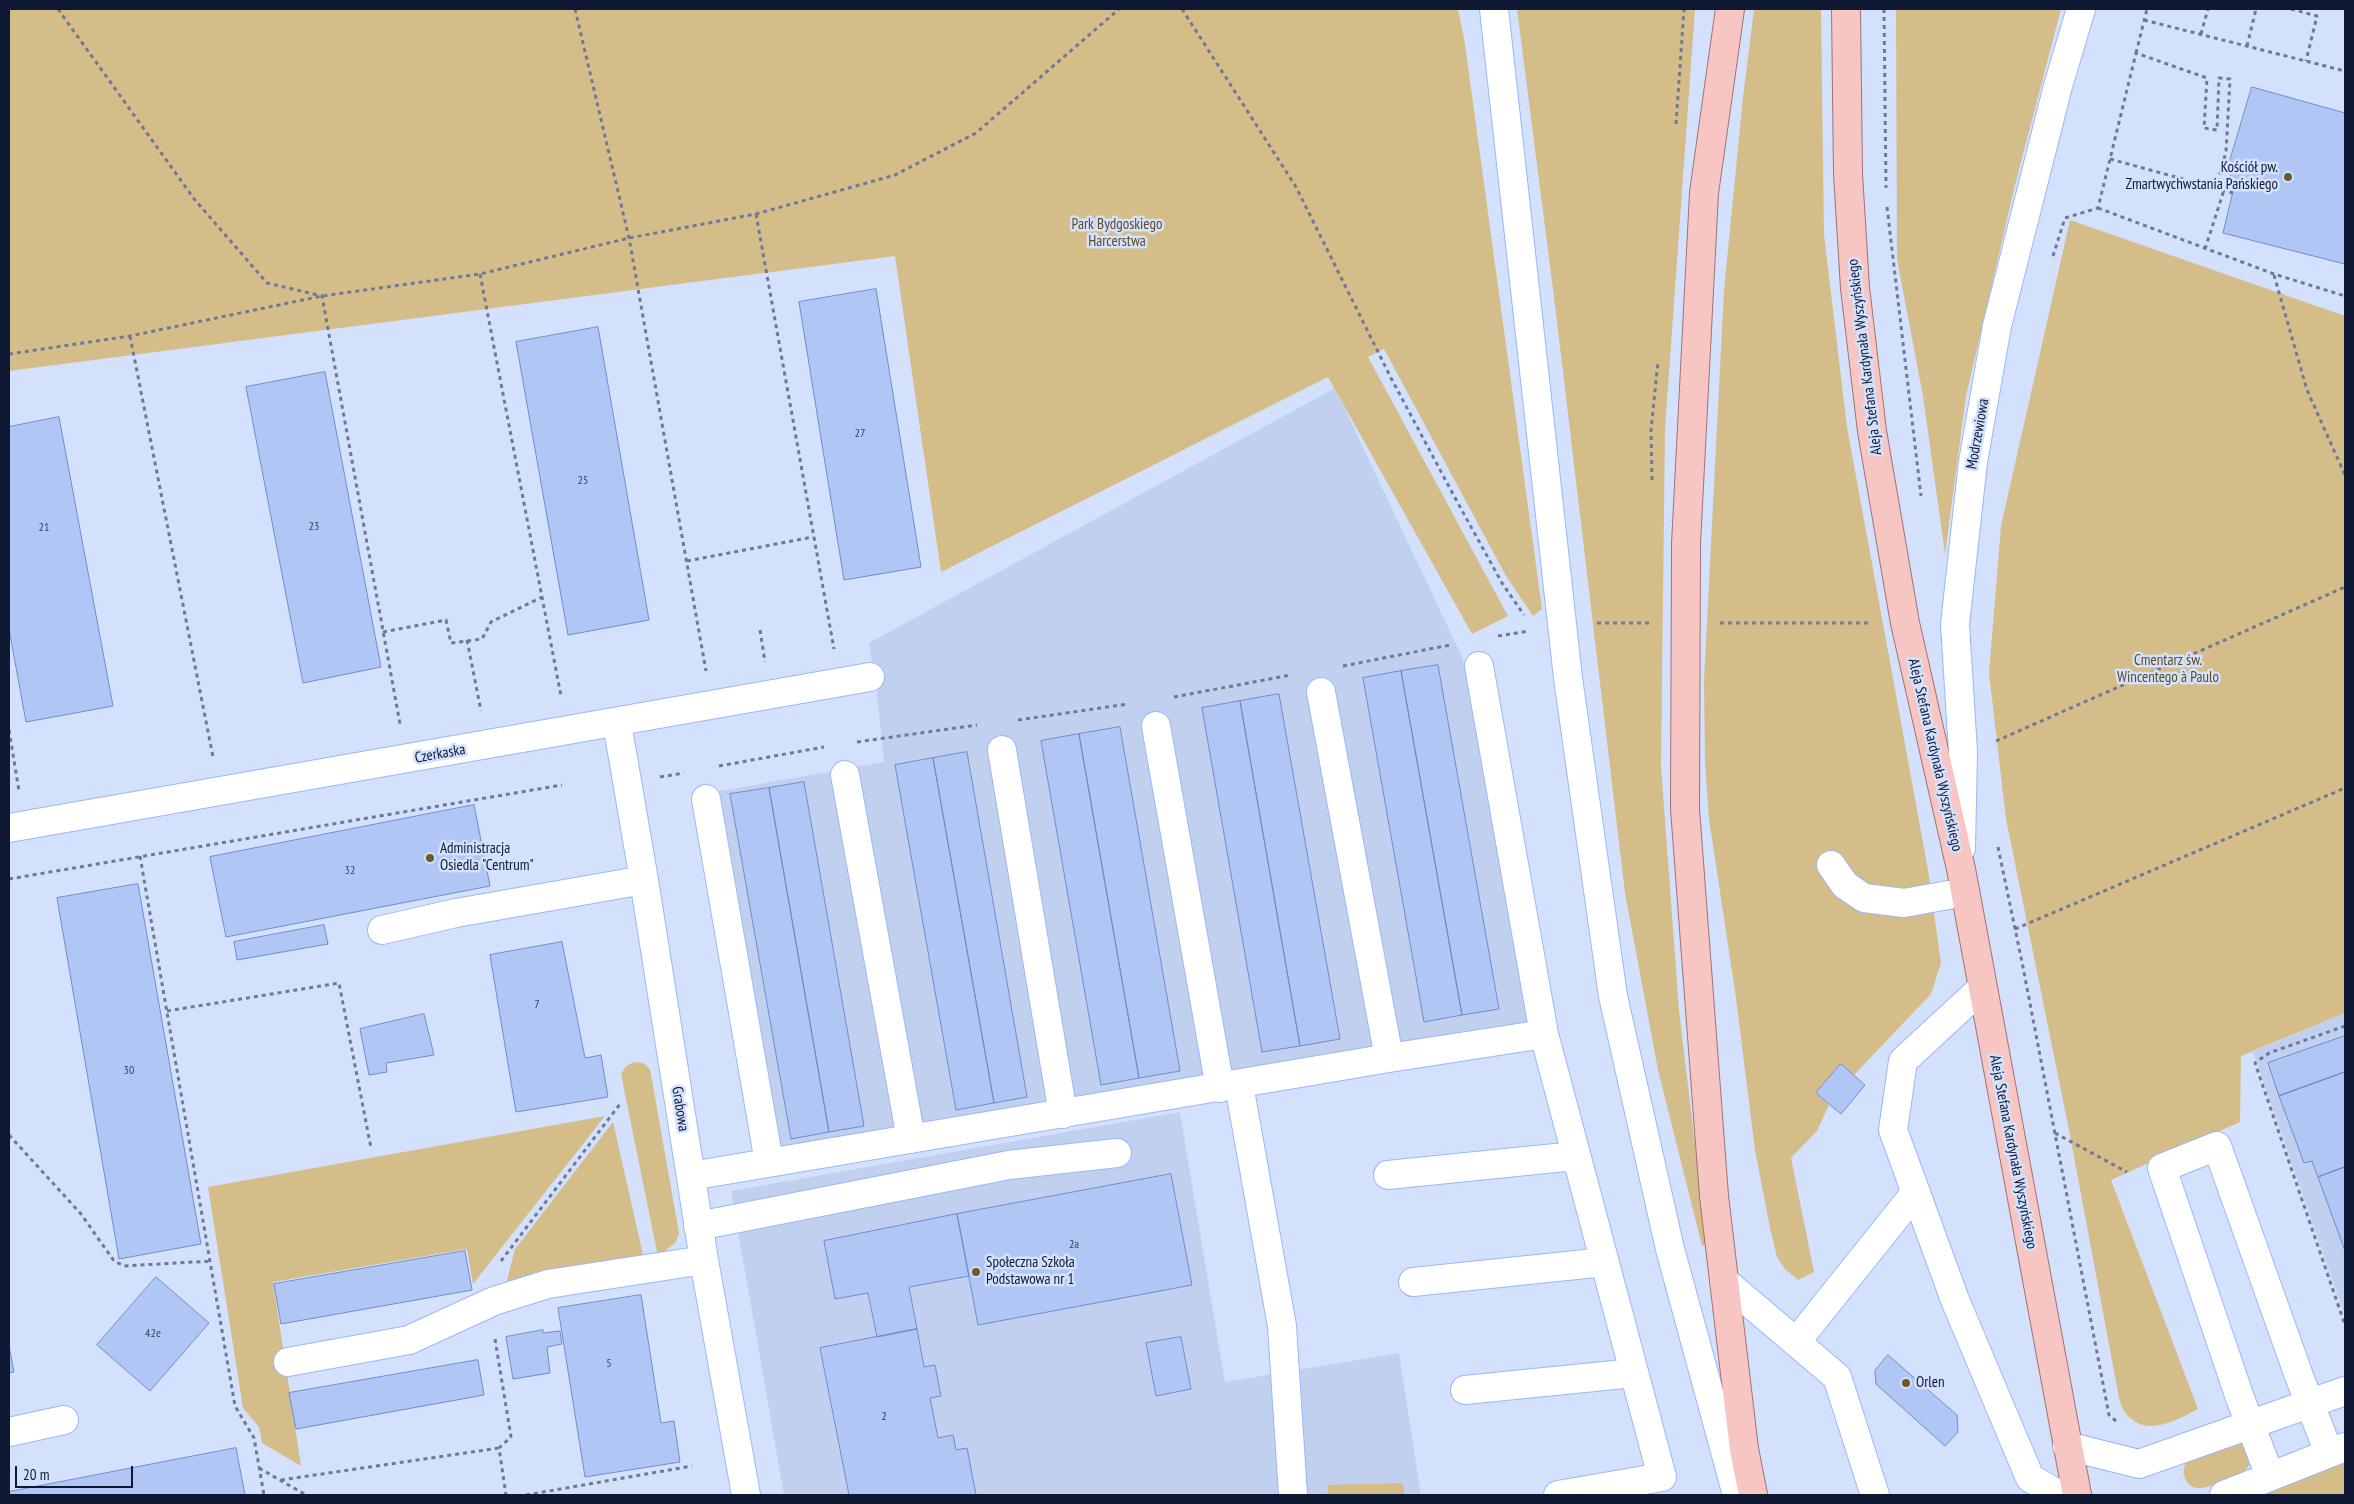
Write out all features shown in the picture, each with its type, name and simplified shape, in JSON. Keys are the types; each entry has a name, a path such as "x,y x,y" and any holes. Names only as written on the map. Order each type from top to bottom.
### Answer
{"main road":[{"path":"1730,9 1704,194 1686,544 1685,808 1714,1196 1744,1449 1753,1495"},
{"name":"Aleja Stefana Kardynała Wyszyńskiego","path":"1846,9 1848,174 1855,288 1872,431 1905,623 1963,881 2077,1495"}],"street":[{"path":"1494,9 1568,678 1613,996 1670,1249 1737,1495"},
{"name":"Modrzewiowa","path":"1963,881 1963,752 1955,624 1967,501 1997,326 2058,86 2081,9"},
{"path":"1479,666 1544,1034 1662,1477 1558,1495"},
{"name":"Czerkaska","path":"9,828 617,723 870,677"},
{"path":"1321,692 1389,1058"},
{"name":"Grabowa","path":"617,723 644,880 698,1226 746,1495"},
{"path":"1156,726 1230,1086 1282,1326 1293,1495"},
{"path":"1002,750 1063,1114"},
{"path":"845,775 911,1139"},
{"path":"706,798 769,1162"},
{"path":"1831,865 1845,885 1864,898 1904,903 1963,881"},
{"path":"382,930 456,913 644,880"},
{"path":"1982,988 1903,1062 1893,1130 1955,1300 2030,1478 2060,1495"},
{"path":"690,1176 1389,1058 1544,1034"},
{"path":"2224,1495 2337,1450 2310,1404 2217,1146 2162,1168 2250,1426 2270,1476"},
{"path":"698,1226 1009,1165 1117,1153"},
{"path":"1388,1175 1575,1156"},
{"path":"1796,1342 1916,1192"},
{"path":"288,1362 409,1340 494,1300 548,1284 704,1260"},
{"path":"1412,1282 1605,1262"},
{"path":"1724,1281 1836,1377 1875,1495"},
{"path":"1465,1390 1634,1373"},
{"path":"2067,1446 2139,1464 2345,1391"},
{"path":"9,1432 64,1420"}],"path":[{"path":"58,9 195,200 267,283 322,296"},
{"path":"575,9 629,238 708,679"},
{"path":"9,354 130,336 322,296 480,274 629,238 756,214 895,175 976,133 1119,9"},
{"path":"1182,9 1296,187 1454,496 1502,582 1526,617"},
{"path":"1884,9 1886,190"},
{"path":"2098,208 2147,9"},
{"path":"2201,34 2208,9"},
{"path":"2247,46 2256,9"},
{"path":"2291,9 2317,16 2306,61"},
{"path":"2144,20 2345,71"},
{"path":"2136,53 2207,78 2204,128 2217,130 2219,78 2230,79 2226,152 2216,188"},
{"path":"2110,159 2233,193"},
{"path":"2206,249 2224,190"},
{"path":"1886,200 1922,504"},
{"path":"2050,265 2065,218 2098,208 2274,274 2345,296"},
{"path":"756,214 834,650"},
{"path":"480,274 562,705"},
{"path":"2274,274 2307,390 2345,475"},
{"path":"322,296 400,725"},
{"path":"130,336 213,759"},
{"path":"687,561 814,537"},
{"path":"1991,743 2345,587"},
{"path":"383,632 446,620 450,643 482,639 491,622 542,597"},
{"path":"1590,623 1655,623"},
{"path":"1686,623 1905,623"},
{"path":"1495,637 1534,630 1531,624"},
{"path":"760,630 766,667"},
{"path":"467,640 483,720"},
{"path":"1342,666 1457,644"},
{"path":"1169,698 1294,675"},
{"path":"1015,720 1130,704"},
{"path":"852,742 986,724"},
{"path":"9,730 20,794"},
{"path":"715,767 832,746"},
{"path":"657,778 686,772"},
{"path":"9,879 562,785"},
{"path":"2014,929 2345,788"},
{"path":"1997,843 2109,1415 2122,1425"},
{"path":"140,856 212,1261 235,1406 254,1438 264,1495"},
{"path":"167,1011 339,983 371,1148"},
{"path":"2345,1026 2269,1054 2255,1062 2345,1325"},
{"path":"2055,1133 2128,1172"},
{"path":"9,1135 81,1214 114,1261 124,1266 212,1261"},
{"path":"281,1480 498,1448"},
{"path":"526,1495 692,1466"},
{"path":"259,1468 306,1495"}],"shaded area":[{"path":"1335,388 1463,659 1531,1023 778,1151 720,791 884,762 876,684 869,643"},
{"path":"2345,1013 2345,1316 2253,1052"},
{"name":"Społeczna Szkoła Podstawowa nr 1","path":"1180,1112 1225,1382 1399,1353 1421,1495 784,1495 731,1191"}],"green space":[{"name":"Park Bydgoskiego Harcerstwa","path":"9,9 1458,9 1465,44 1542,609 1533,616 1506,576 1384,349 1368,357 1508,616 1472,634 1328,377 941,572 895,256 9,371"},
{"path":"1517,9 1695,9 1665,429 1661,766 1679,1010 1707,1245 1702,1246 1658,1070 1625,893 1555,305"},
{"path":"1754,9 1821,9 1824,235 1847,427 1928,870 1941,963 1931,994 1854,1075 1841,1064 1816,1093 1829,1105 1817,1131 1791,1158 1814,1272 1798,1280 1785,1269 1777,1257 1755,1150 1735,991 1709,819 1705,761 1704,680 1724,290 1743,97"},
{"path":"1896,9 2061,9 2015,185 1966,396 1945,554 1923,396 1897,259"},
{"name":"Cmentarz św. Wincentego à Paulo","path":"2070,220 2345,316 2345,1013 2241,1056 2240,1122 2111,1180 2198,1409 2172,1422 2153,1426 2136,1422 2128,1416 2123,1410 2119,1398 2069,1130 2006,819 1989,673 2001,526"},
{"path":"634,1062 643,1063 650,1069 679,1233 676,1242 658,1257 621,1074 626,1066"},
{"path":"605,1116 473,1284 467,1249 273,1282 301,1466 262,1443 259,1427 243,1408 208,1187"},
{"path":"613,1122 644,1259 505,1288 515,1249"},
{"path":"2238,1442 2247,1444 2252,1459 2245,1471 2218,1484 2207,1487 2196,1488 2188,1483 2184,1475 2187,1461"},
{"path":"2345,1461 2345,1495 2257,1495"},
{"path":"1403,1483 1404,1495 1328,1495 1327,1485"}],"building":[{"name":"Kościół pw. Zmartwychwstania Pańskiego","path":"2252,87 2345,113 2345,264 2223,233 2234,187 2228,167"},
{"path":"876,289 921,567 844,580 799,302"},
{"path":"598,327 649,620 568,635 516,342"},
{"path":"325,372 381,667 303,683 246,387"},
{"path":"59,417 113,706 26,722 9,629 9,427"},
{"path":"1438,665 1499,1009 1462,1015 1401,671"},
{"path":"1401,671 1462,1015 1424,1022 1363,678"},
{"path":"1279,694 1340,1039 1300,1046 1240,701"},
{"path":"1240,701 1300,1046 1262,1052 1202,708"},
{"path":"1120,727 1180,1071 1139,1078 1079,734"},
{"path":"1079,734 1139,1078 1101,1085 1041,741"},
{"path":"967,752 1027,1097 994,1103 933,758"},
{"path":"933,758 994,1103 956,1110 895,765"},
{"path":"804,782 864,1126 829,1132 769,788"},
{"path":"769,788 829,1132 791,1139 730,794"},
{"path":"474,805 490,886 226,937 210,857"},
{"path":"138,884 201,1244 119,1259 57,898"},
{"path":"324,925 328,944 237,960 234,942"},
{"path":"562,942 585,1058 601,1055 608,1097 516,1112 490,955"},
{"path":"424,1014 434,1055 386,1063 387,1072 369,1075 360,1029"},
{"path":"2345,1036 2345,1072 2279,1096 2268,1063"},
{"path":"1841,1064 1865,1085 1841,1114 1816,1093"},
{"path":"2345,1072 2345,1167 2318,1177 2312,1161 2304,1163 2279,1096"},
{"path":"2345,1167 2345,1251 2318,1177"},
{"path":"1171,1174 1192,1285 978,1325 957,1214"},
{"path":"957,1214 969,1276 909,1287 917,1329 877,1337 868,1293 835,1299 824,1241"},
{"path":"465,1251 472,1290 281,1324 274,1284"},
{"path":"156,1277 209,1323 150,1391 97,1345"},
{"path":"641,1295 661,1423 674,1421 680,1462 585,1477 558,1308"},
{"path":"917,1329 924,1367 935,1365 941,1396 930,1398 938,1438 953,1435 956,1450 967,1448 976,1495 849,1495 820,1348"},
{"path":"543,1330 543,1333 560,1331 562,1344 547,1347 550,1373 513,1379 506,1337"},
{"path":"1181,1337 1191,1389 1156,1396 1146,1343"},
{"path":"9,1346 14,1372 9,1373"},
{"path":"1888,1355 1957,1415 1958,1432 1945,1446 1876,1384 1875,1371"},
{"path":"478,1360 484,1395 296,1429 289,1393"},
{"path":"236,1448 245,1495 9,1495 9,1492"}],"place":[{"name":"Kościół pw. Zmartwychwstania Pańskiego","path":"2288,177"},
{"name":"Administracja Osiedla \"Centrum\"","path":"430,858"},
{"name":"Społeczna Szkoła Podstawowa nr 1","path":"976,1272"},
{"name":"Orlen","path":"1906,1383"}]}
